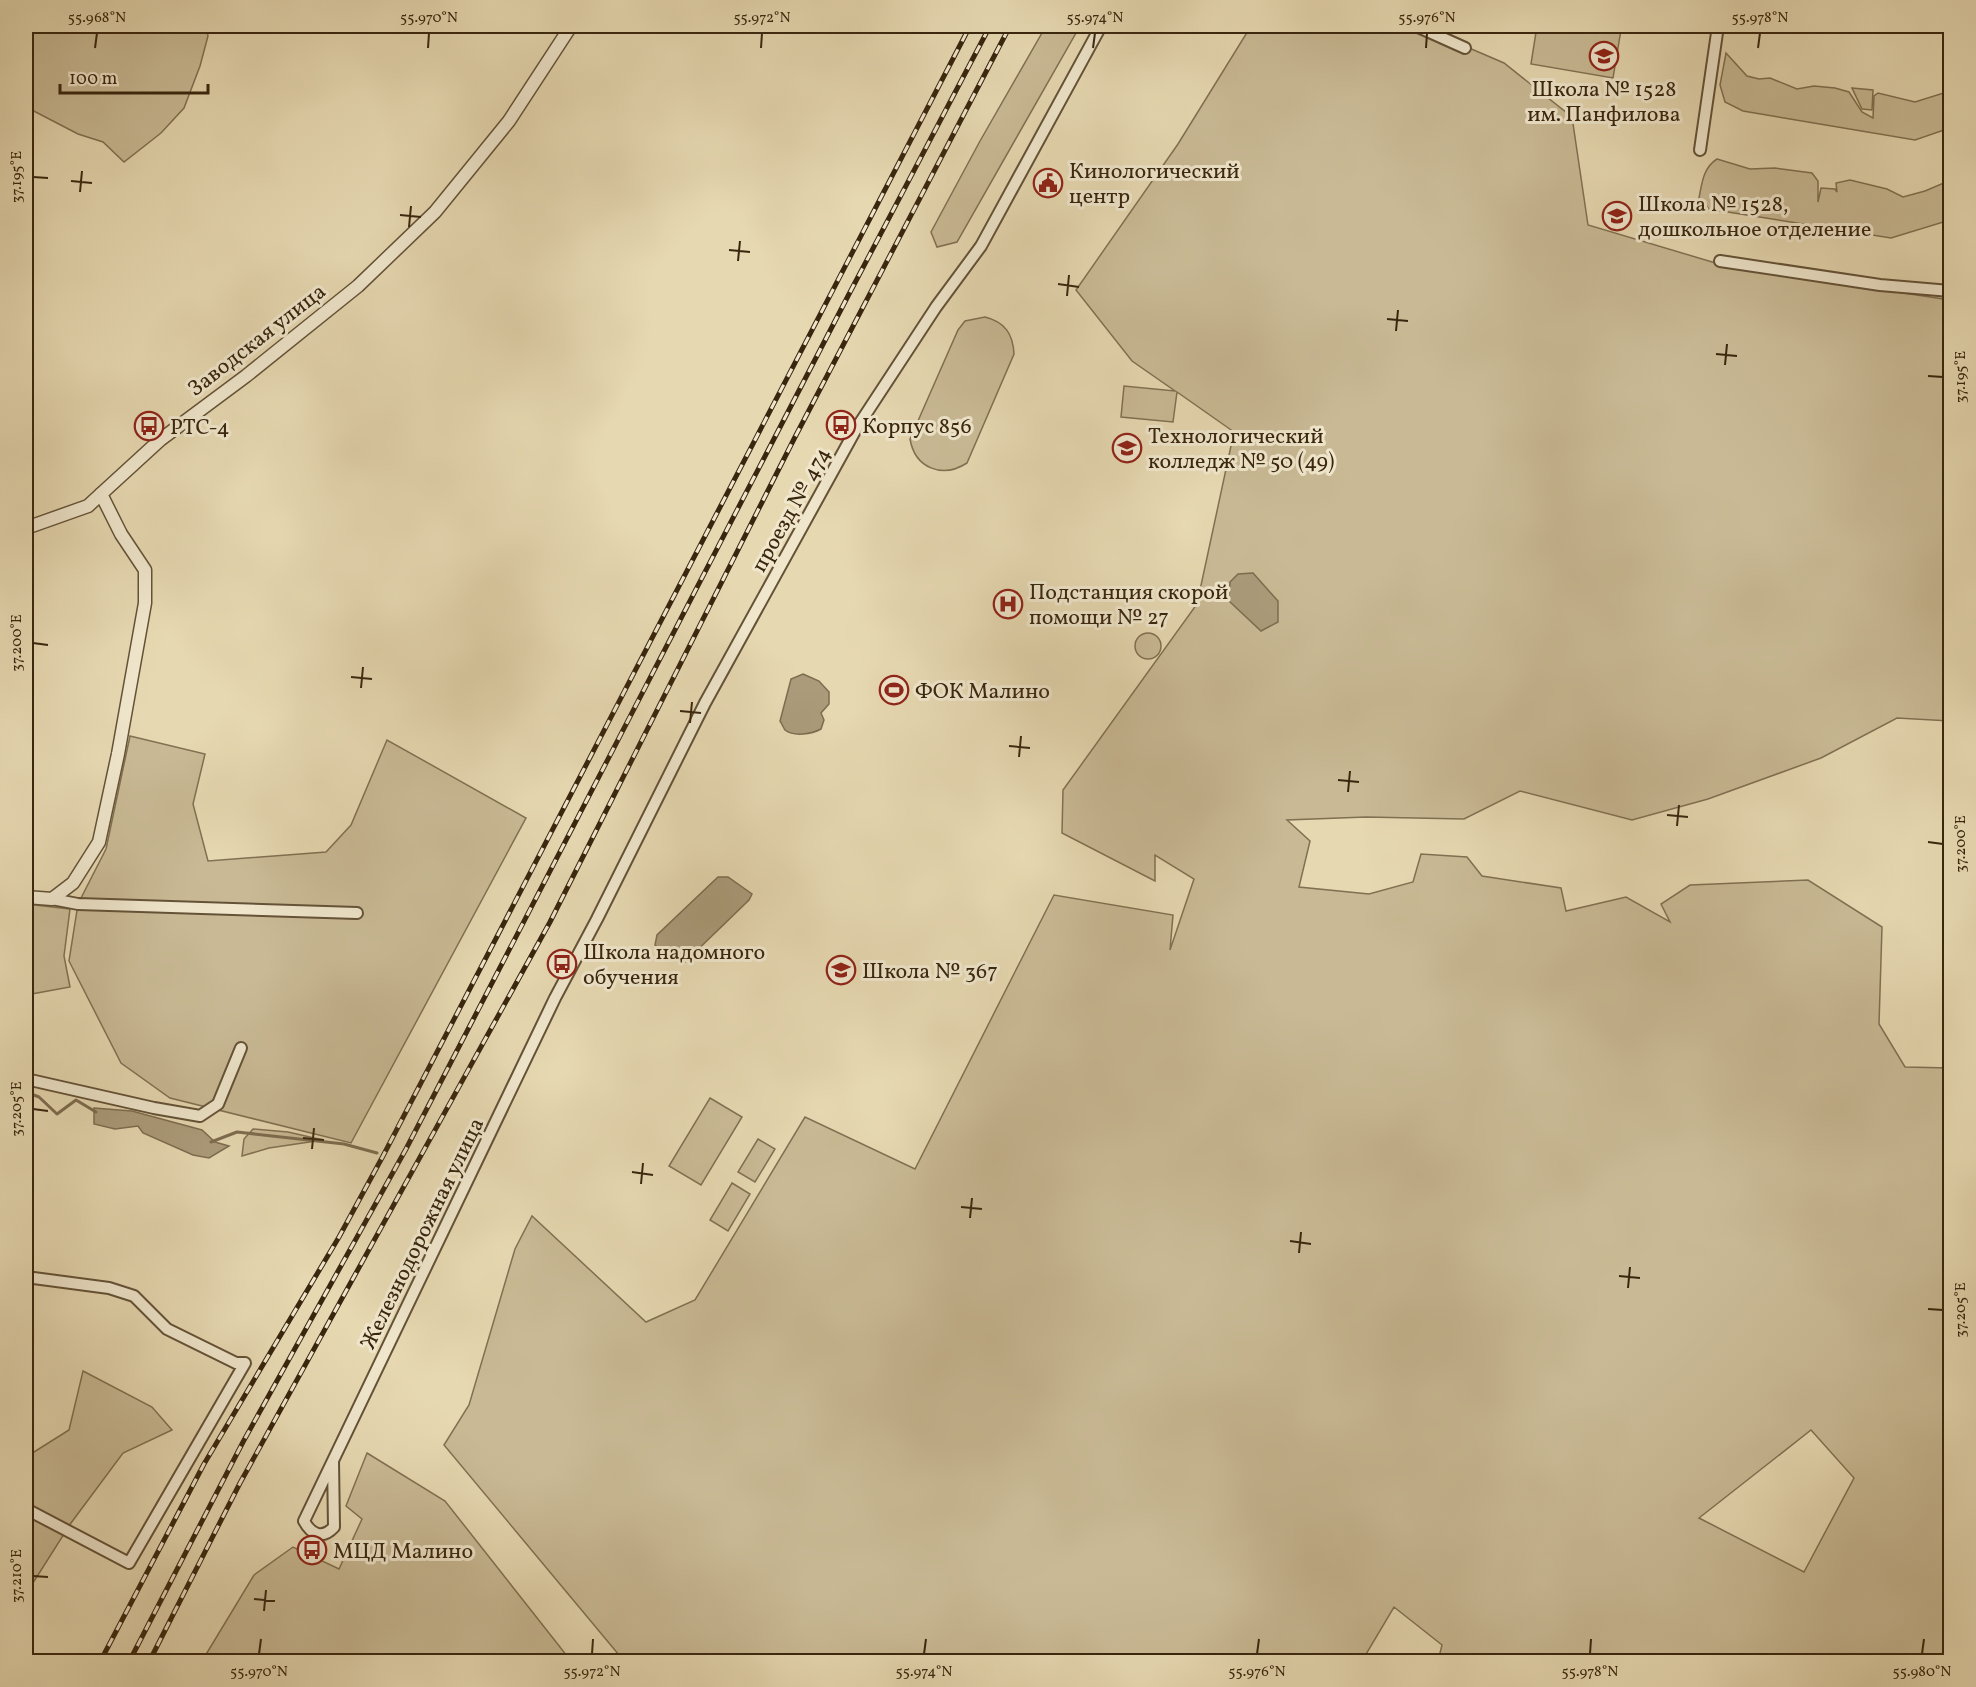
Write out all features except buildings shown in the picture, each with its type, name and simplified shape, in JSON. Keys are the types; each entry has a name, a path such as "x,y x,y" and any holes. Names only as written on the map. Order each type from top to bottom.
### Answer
{"street":[{"name":"Заводская улица","path":"26,528 88,506 160,440 253,371 358,286 428,219 509,121 571,26"},
{"name":"проезд № 474","path":"573,963 705,703 856,429 936,307 981,246 1101,26"},
{"path":"1416,26 1465,48"},
{"path":"1700,150 1718,26"},
{"path":"1720,261 1880,285 1950,291"},
{"path":"52,899 74,883 99,842 118,754 145,603 146,570 121,534 101,494"},
{"path":"26,897 78,904 357,913"},
{"name":"Железнодорожная улица","path":"333,1461 334,1527 324,1535 309,1530 304,1521 573,963"},
{"path":"26,1079 200,1116 218,1104 241,1048"},
{"path":"26,1277 109,1288 134,1296 167,1329 236,1363 245,1363 129,1563 26,1509"}],"shaded area":[{"path":"26,26 206,26 208,36 200,66 184,108 161,133 124,162 103,142 78,134 26,107"},
{"path":"1046,26 1080,26 957,242 937,247 931,232"},
{"path":"1251,26 1418,26 1504,63 1572,117 1588,225 1729,267 1950,300 1950,721 1897,718 1821,758 1708,799 1632,820 1520,791 1464,819 1366,817 1287,820 1310,841 1299,887 1369,894 1413,882 1421,854 1467,857 1482,876 1561,888 1566,911 1626,897 1670,922 1661,904 1690,885 1808,880 1882,927 1879,1024 1905,1067 1950,1068 1950,1661 1438,1661 1442,1645 1394,1607 1362,1661 624,1661 444,1445 469,1405 515,1249 532,1216 646,1322 695,1300 805,1117 915,1169 1054,895 1173,915 1170,950 1194,879 1155,855 1155,881 1062,833 1063,790 1197,604 1234,432 1177,392 1173,422 1121,417 1124,386 1175,391 1132,361 1076,290 1178,144","holes":["1811,1430 1854,1478 1804,1572 1699,1518"]},
{"path":"1537,26 1594,26 1621,30 1613,78 1531,64"},
{"path":"1726,53 1747,76 1759,79 1770,78 1797,89 1814,86 1849,92 1862,112 1873,118 1874,96 1878,93 1915,102 1950,91 1950,128 1915,140 1743,111 1725,102 1720,85"},
{"path":"1852,88 1873,90 1872,110 1862,109"},
{"path":"1717,159 1750,169 1775,168 1812,173 1818,181 1818,202 1821,188 1835,189 1837,192 1836,183 1850,180 1887,189 1903,197 1946,182 1950,185 1950,220 1891,238 1709,209 1699,198 1706,171"},
{"path":"985,317 998,322 1007,330 1012,340 1014,354 967,463 948,470 931,468 918,457 910,439 958,330 965,321"},
{"path":"1253,573 1278,601 1278,622 1261,631 1229,601 1230,582 1238,574"},
{"path":"1148,633 1157,637 1161,646 1157,655 1148,659 1139,655 1135,646 1139,637"},
{"path":"803,674 819,681 829,692 829,704 821,713 824,720 821,729 793,734 785,730 780,721 791,679"},
{"path":"130,736 205,754 193,804 208,861 326,852 351,825 387,740 526,818 351,1143 170,1098 121,1063 69,961 78,904 106,849"},
{"path":"718,877 728,877 752,894 749,900 685,962 674,961 655,945 657,935"},
{"path":"26,904 70,909 64,956 70,987 26,995"},
{"path":"710,1098 742,1117 701,1185 669,1166"},
{"path":"94,1108 132,1111 202,1130 215,1142 229,1146 209,1158 193,1155 143,1133 138,1126 115,1129 94,1124"},
{"path":"253,1129 288,1132 323,1140 269,1148 242,1156 244,1139"},
{"path":"758,1139 775,1149 755,1182 738,1172"},
{"path":"732,1183 750,1194 728,1231 710,1220"},
{"path":"83,1371 152,1407 172,1430 123,1453 71,1523 26,1594 26,1457 69,1430"},
{"path":"367,1453 445,1501 571,1661 202,1661 254,1575 293,1547 339,1569 362,1519 346,1506"}],"waterway":[{"path":"26,1092 39,1097 57,1114 76,1100 96,1112"},
{"path":"211,1142 237,1132 344,1144 377,1153"}],"railway":[{"path":"100,1662 204,1464 339,1237 383,1156 970,26"},
{"path":"129,1662 243,1442 406,1149 990,26"},
{"path":"149,1662 240,1483 550,922 794,439 1010,26"}],"place":[{"name":"Школа № 1528 им. Панфилова","path":"1604,56"},
{"name":"Кинологический центр","path":"1048,183"},
{"name":"Школа № 1528, дошкольное отделение","path":"1617,216"},
{"name":"Корпус 856","path":"841,425"},
{"name":"РТС-4","path":"149,426"},
{"name":"Технологический колледж № 50 (49)","path":"1127,448"},
{"name":"Подстанция скорой помощи № 27","path":"1008,604"},
{"name":"ФОК Малино","path":"894,690"},
{"name":"Школа надомного обучения","path":"562,964"},
{"name":"Школа № 367","path":"841,970"},
{"name":"МЦД Малино","path":"312,1550"}]}
